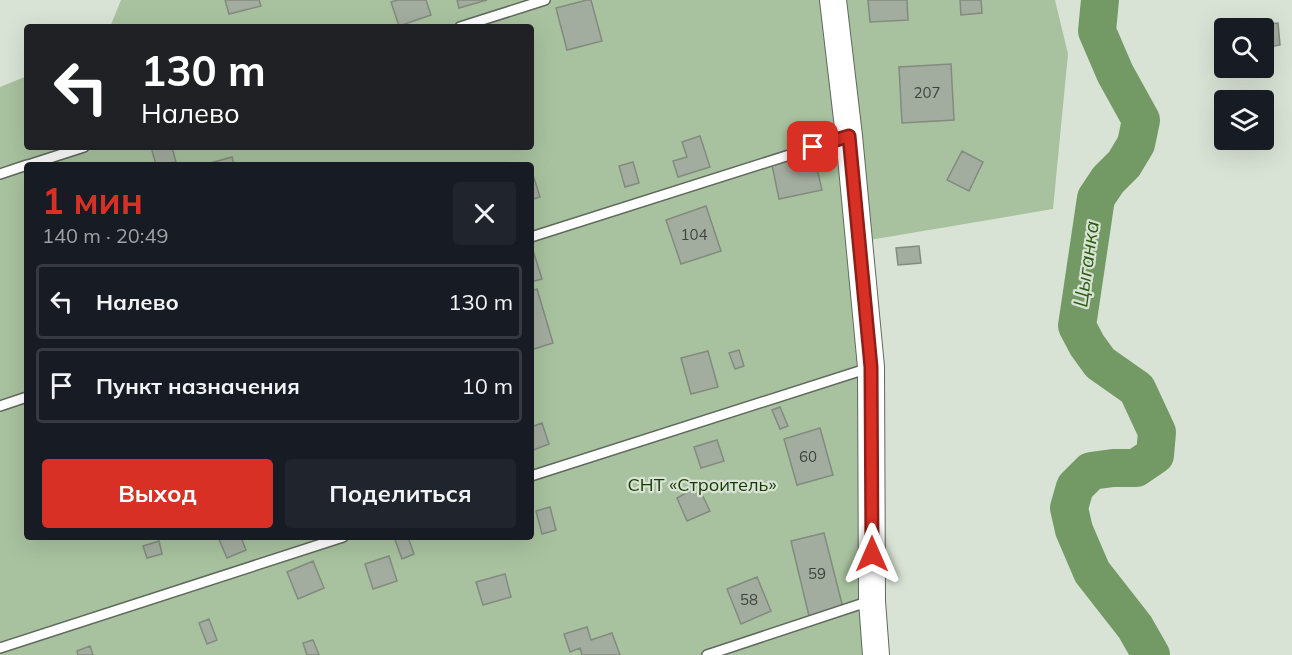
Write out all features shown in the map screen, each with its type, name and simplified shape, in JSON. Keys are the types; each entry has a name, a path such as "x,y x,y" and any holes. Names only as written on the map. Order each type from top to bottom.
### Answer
{"street":[{"path":"832,0 849,136 871,367 872,601 876,655"}],"lane":[{"path":"469,24 545,0"},
{"path":"534,236 849,136"},
{"path":"36,162 74,150"},
{"path":"0,174 24,166"},
{"path":"534,475 871,367"},
{"path":"0,406 24,398"},
{"path":"0,648 334,540"},
{"path":"707,655 872,601"}],"green space":[{"name":"СНТ «Строитель»","path":"121,0 1055,0 1068,54 1053,209 852,243 888,655 0,655 0,87 24,77 24,150 534,150 534,24 111,24"}],"building":[{"path":"225,0 259,0 261,6 229,14"},
{"path":"426,0 431,15 398,24 391,2"},
{"path":"457,0 487,0 459,8"},
{"path":"591,0 602,41 567,50 556,8"},
{"path":"868,0 907,0 908,20 870,22"},
{"path":"960,0 981,0 982,13 961,15"},
{"path":"1274,23 1278,23 1280,45 1274,46"},
{"path":"951,64 954,120 902,123 899,67"},
{"path":"700,136 710,167 678,177 673,161 687,157 682,142"},
{"path":"152,150 173,150 176,162 155,162"},
{"path":"962,151 983,162 969,191 947,180"},
{"path":"814,156 822,190 779,199 772,165"},
{"path":"232,157 233,162 214,162"},
{"path":"633,162 639,183 625,187 619,166"},
{"path":"534,178 540,197 534,199"},
{"path":"706,206 721,251 681,264 666,220"},
{"path":"919,246 921,263 898,265 896,248"},
{"path":"534,254 542,279 534,281"},
{"path":"537,289 553,343 534,349 534,290"},
{"path":"739,350 744,366 735,369 729,353"},
{"path":"708,351 718,387 691,394 681,358"},
{"path":"780,407 788,426 780,429 772,410"},
{"path":"542,423 549,444 534,450 534,426"},
{"path":"820,428 833,475 797,485 784,439"},
{"path":"717,440 724,461 701,468 694,447"},
{"path":"698,486 710,511 687,521 677,498"},
{"path":"550,507 556,530 542,534 536,511"},
{"path":"824,533 843,608 809,616 791,541"},
{"path":"219,540 242,540 246,550 227,558"},
{"path":"395,540 409,540 414,554 402,559"},
{"path":"159,541 162,554 147,558 143,546"},
{"path":"389,556 397,581 373,589 365,564"},
{"path":"313,561 324,588 298,599 287,572"},
{"path":"505,574 511,597 483,605 476,582"},
{"path":"757,577 771,611 741,624 727,589"},
{"path":"209,619 217,640 207,644 199,623"},
{"path":"587,627 591,640 612,633 620,655 582,655 580,648 570,652 564,634"},
{"path":"313,640 319,655 307,655 303,643"},
{"path":"90,646 93,655 78,655 77,651"}],"waterway":[{"name":"Цыганка","path":"1100,0 1097,31 1115,73 1141,120 1136,144 1124,164 1108,180 1096,198 1077,326 1100,363 1137,389 1157,432 1155,455 1136,468 1091,471 1075,487 1069,508 1074,530 1092,572 1135,627 1151,655"}],"route":[{"path":"813,147 849,136 871,367 872,554"}]}
